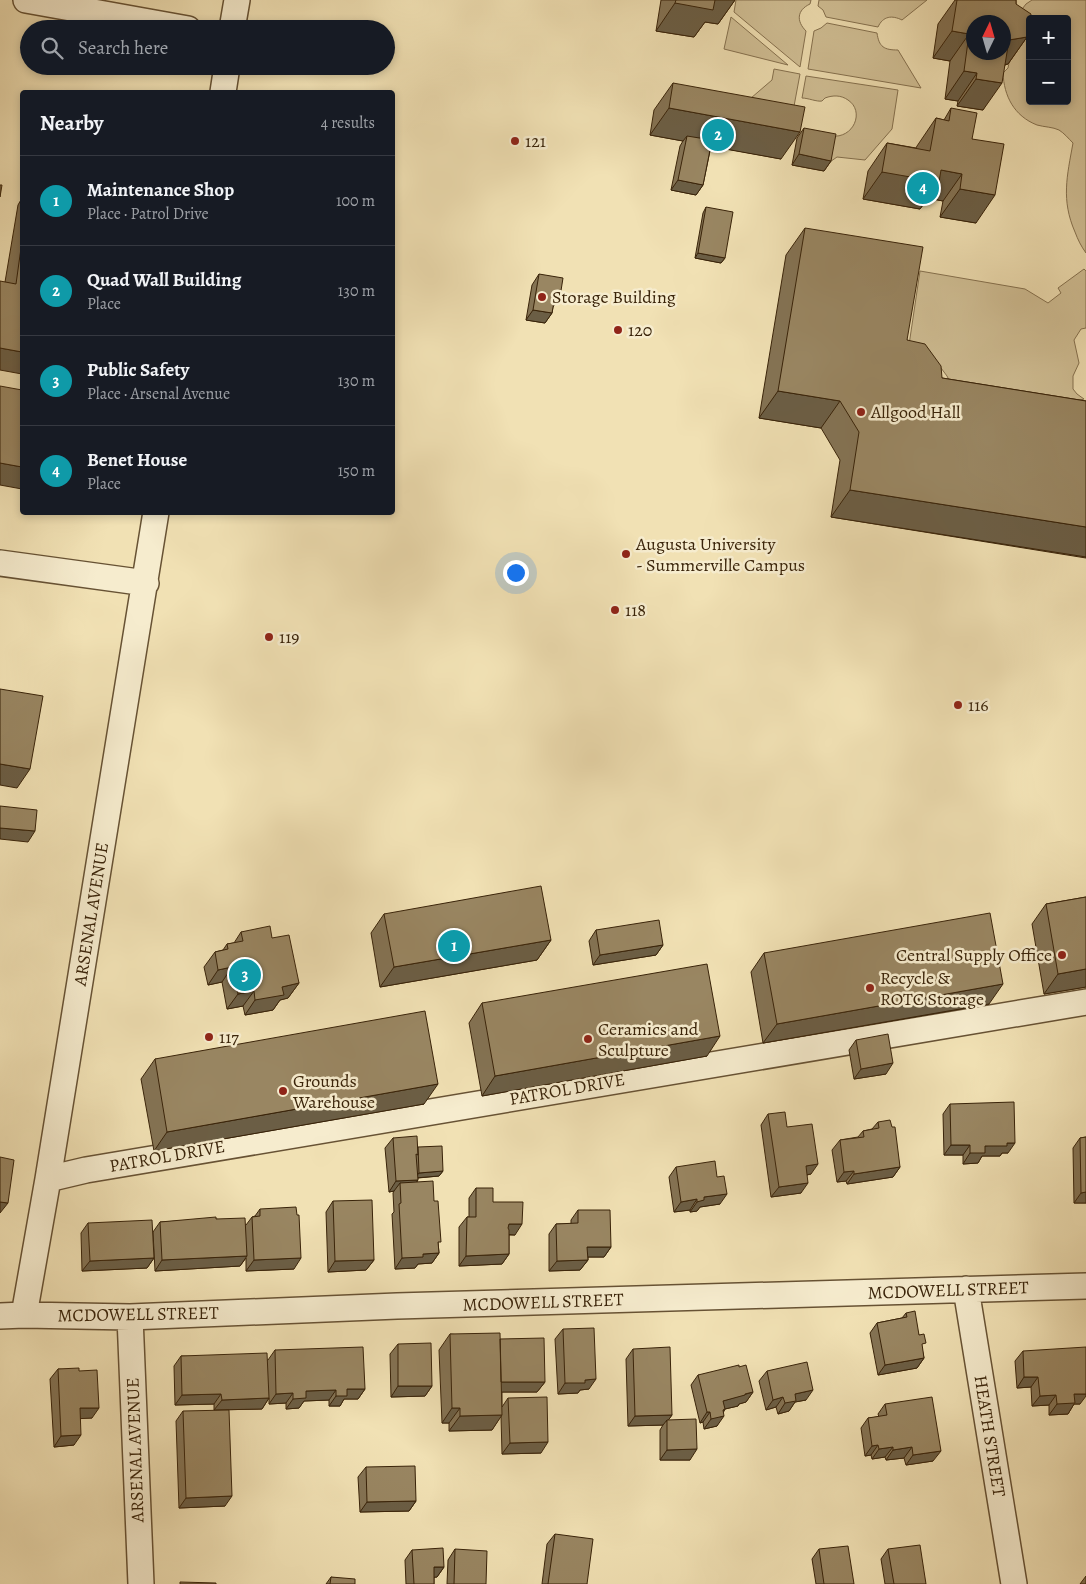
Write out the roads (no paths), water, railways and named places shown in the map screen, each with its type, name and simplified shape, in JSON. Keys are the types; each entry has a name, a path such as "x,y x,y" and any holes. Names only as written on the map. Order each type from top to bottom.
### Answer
{"street":[{"path":"26,0 138,20"},
{"path":"234,20 237,0"},
{"path":"223,90 226,75"},
{"name":"ARSENAL AVENUE","path":"12,1315 48,1179 156,515"},
{"path":"0,563 146,583"},
{"name":"PATROL DRIVE","path":"48,1179 86,1170 1086,1002"},
{"name":"MCDOWELL STREET","path":"12,1315 130,1317 388,1307 1086,1286"},
{"name":"HEATH STREET","path":"966,1289 1014,1584"},
{"name":"ARSENAL AVENUE","path":"130,1317 141,1584"}],"place":[{"name":"Quad Wall Building","path":"718,135"},
{"name":"121","path":"515,141"},
{"name":"Benet House","path":"923,188"},
{"name":"Storage Building","path":"542,297"},
{"name":"120","path":"618,330"},
{"name":"Allgood Hall","path":"861,412"},
{"name":"Augusta University - Summerville Campus","path":"626,554"},
{"name":"118","path":"615,610"},
{"name":"119","path":"269,637"},
{"name":"116","path":"958,705"},
{"name":"Maintenance Shop","path":"454,946"},
{"name":"Central Supply Office","path":"1062,955"},
{"name":"Public Safety","path":"245,975"},
{"name":"Recycle & ROTC Storage","path":"870,988"},
{"name":"117","path":"209,1037"},
{"name":"Ceramics and Sculpture","path":"588,1039"},
{"name":"Grounds Warehouse","path":"283,1091"}]}
